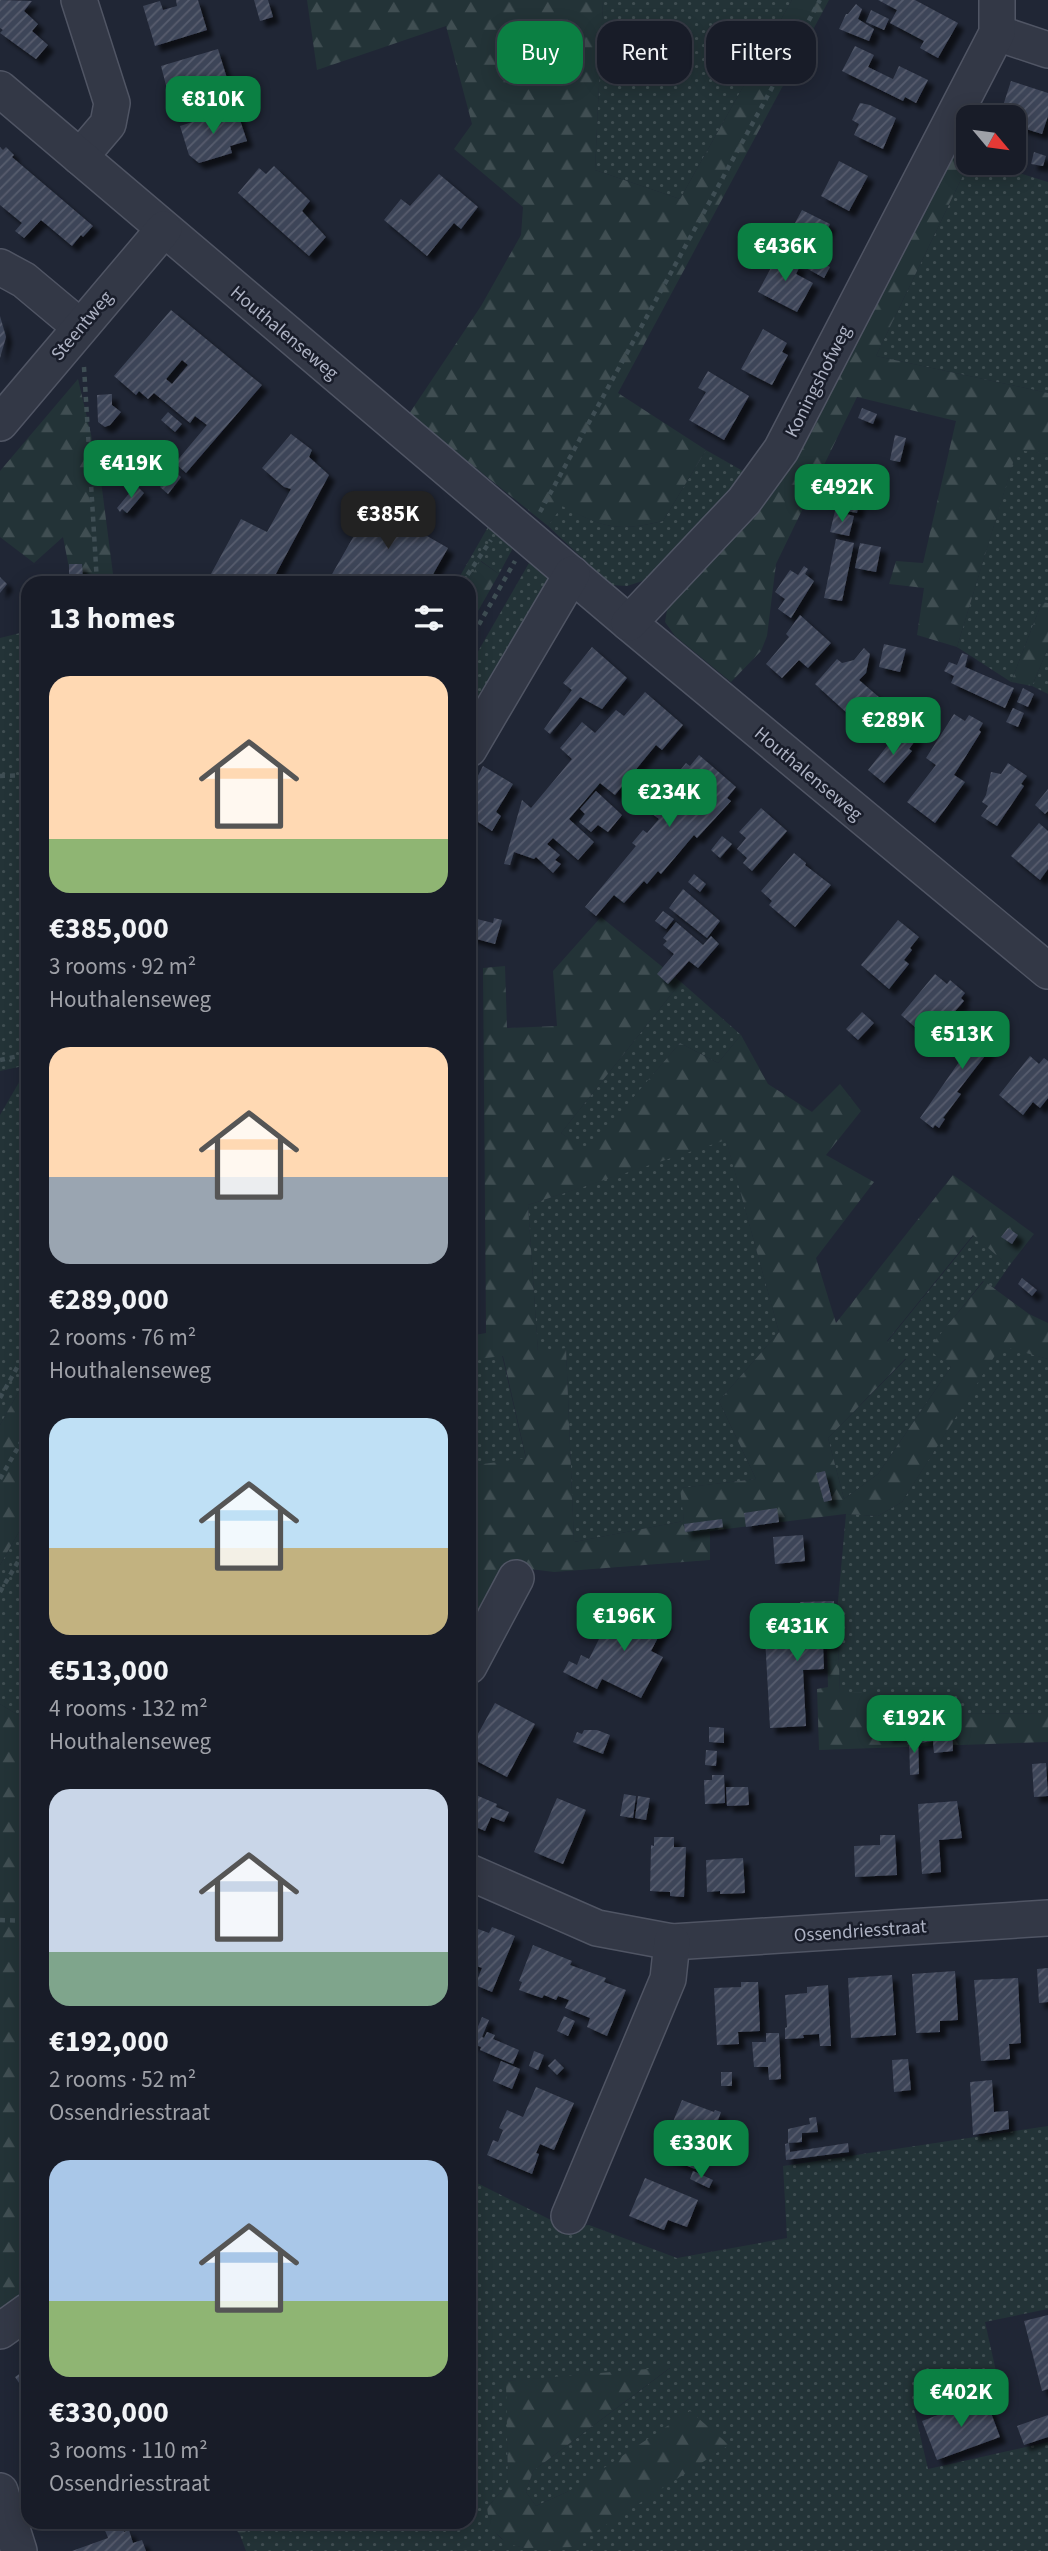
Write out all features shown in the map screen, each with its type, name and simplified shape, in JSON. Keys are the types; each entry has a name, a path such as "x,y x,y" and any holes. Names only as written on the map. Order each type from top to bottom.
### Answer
{"street":[{"path":"79,0 112,103 108,124 80,157"},
{"name":"Koningshofweg","path":"629,623 744,501 781,450 997,17 1048,50"},
{"name":"Houthalenseweg","path":"0,89 629,623 1048,971"},
{"name":"Steentweg","path":"0,423 164,229"},
{"path":"0,267 24,280 74,334"},
{"path":"476,737 572,574"},
{"path":"476,1652 516,1578"},
{"name":"Ossendriesstraat","path":"476,1875 597,1928 671,1941 1048,1918"},
{"path":"569,2216 668,1979 671,1941"},
{"path":"0,2331 21,2316"},
{"path":"0,2491 19,2551"}],"path":[{"path":"476,625 517,528 820,0"},
{"path":"74,334 84,362 97,576"},
{"path":"469,576 517,528"},
{"path":"0,776 21,775"},
{"path":"0,1060 21,1056"},
{"path":"0,1398 21,1360"},
{"path":"0,1479 21,1442"},
{"path":"0,1592 21,1557"},
{"path":"0,1920 21,1921"}],"green space":[{"path":"307,0 603,0 602,21 597,21 599,84 595,170 680,199 745,84 784,84 618,393 706,450 663,521 634,526 611,526 562,506 548,526 409,414 481,306 521,235 523,207 454,149 472,124 446,26 317,70"},
{"path":"603,0 792,0 780,21 706,21 706,84 745,84 680,199 595,170 599,84 692,84 692,21 602,21"},
{"path":"792,0 829,0 816,24 816,21 780,21"},
{"path":"954,147 956,148 956,175 963,175 876,356 1048,393 1048,454 1017,450 957,647 917,635 924,588 889,584 896,561 923,563 956,421 857,397 776,564 767,636 761,651 731,682 675,636 665,622 668,604"},
{"path":"963,175 1026,175 1048,182 1048,393 876,356"},
{"path":"78,379 100,473 113,574 117,576 71,576 63,537 34,563 0,537 0,471"},
{"path":"1017,449 1048,454 1048,603 1042,602 1011,682 957,647"},
{"path":"706,450 748,474 652,578 627,586 611,585 548,526 562,505 588,519 610,526 633,526 663,521"},
{"path":"488,527 513,548 499,574 481,561 472,576 460,576"},
{"path":"480,561 499,574 476,615 476,576 472,576"},
{"path":"529,563 558,586 476,731 476,655"},
{"path":"1042,602 1048,603 1048,648 1032,686 1011,682"},
{"path":"21,633 21,1066 0,1071 0,638"},
{"path":"1048,648 1048,694 1032,686"},
{"path":"601,917 681,982 561,1133 587,1151 680,1043 718,1063 741,1035 768,1084 812,1112 840,1084 861,1111 826,1155 874,1182 816,1258 836,1323 953,1175 1034,1234 1009,1266 973,1235 887,1341 906,1358 828,1438 844,1499 878,1474 951,1367 928,1349 984,1281 1029,1314 1048,1323 1048,1359 1001,1346 902,1502 878,1516 845,1514 710,1531 710,1560 554,1572 507,1566 476,1623 476,1465 526,1458 503,1356 476,1359 476,1335 486,1333 483,968 505,966 507,1028 557,1026 553,971","holes":["726,1140 779,1332 719,1401 756,1479 680,1488 684,1521 574,1542 566,1348 538,1352 528,1205"]},
{"path":"681,982 741,1035 718,1063 680,1043 587,1152 561,1133"},
{"path":"21,1079 21,1388 0,1425 0,1115"},
{"path":"726,1139 779,1332 719,1401 756,1479 681,1488 684,1521 574,1542 566,1349 538,1353 528,1205"},
{"path":"974,1235 1009,1266 994,1288 983,1281 929,1349 951,1367 878,1474 844,1499 828,1438 906,1359 887,1342"},
{"path":"1001,1345 1048,1359 1048,1713 878,1715 840,1694 837,1612 846,1514 878,1516 902,1502"},
{"path":"502,1355 526,1459 476,1465 476,1359"},
{"path":"21,1388 21,1528 0,1565 0,1425"},
{"path":"21,1528 21,1717 0,1704 0,1565"},
{"path":"837,1612 840,1693 879,1692 878,1715 1048,1713 1048,1742 819,1750 817,1689 828,1687 826,1614"},
{"path":"0,1704 21,1717 21,2303 0,2317"},
{"path":"1048,2126 1048,2309 985,2322 1000,2389 914,2409 928,2469 1048,2442 1048,2551 246,2551 240,2535 252,2529 476,2529 476,2182 565,2227 589,2225 677,2258 787,2238 783,2166","holes":["670,2368 533,2471 526,2492 536,2506 569,2491 525,2548 498,2536 491,2524 487,2508 508,2483 507,2381"]},
{"path":"671,2367 533,2471 526,2492 536,2506 569,2491 690,2411 729,2445 572,2547 525,2548 508,2544 490,2528 487,2508 508,2483 506,2381"},
{"path":"236,2529 252,2529 240,2535"}],"building":[{"path":"0,0 32,1 24,11 38,24 32,31 48,45 36,59 0,33 3,30 0,28"},
{"path":"176,0 198,0 207,30 155,46 143,6 160,1 163,10 177,6"},
{"path":"254,0 268,0 273,17 260,21"},
{"path":"878,0 915,0 958,23 938,58 920,48 924,41 890,23 897,10"},
{"path":"856,4 862,9 858,19 874,29 869,41 839,29 846,14"},
{"path":"871,10 889,19 884,30 866,22"},
{"path":"855,46 874,55 868,67 893,79 899,66 928,80 916,103 905,97 903,101 842,71"},
{"path":"218,49 230,88 199,98 202,107 174,116 161,66"},
{"path":"1011,81 1048,93 1048,116 1042,134 1026,129 1026,105 1003,105"},
{"path":"860,103 896,118 883,149 854,135 859,124 852,120"},
{"path":"236,108 247,141 230,146 232,153 199,163 189,155 180,126"},
{"path":"0,147 3,150 6,147 14,155 12,157 93,226 83,237 81,235 72,246 41,220 24,238 15,231 22,223 0,205"},
{"path":"1034,152 1046,156 1043,166 1031,164"},
{"path":"839,161 868,176 849,211 821,196"},
{"path":"274,166 310,201 302,211 326,237 309,256 238,193 259,168 266,174"},
{"path":"439,174 478,207 461,229 454,223 427,256 384,220 401,199 410,206"},
{"path":"802,210 830,224 812,258 830,267 824,278 806,268 810,259 783,245"},
{"path":"771,250 800,266 796,274 813,283 797,312 758,292 773,264 766,260"},
{"path":"171,310 262,385 186,473 175,463 207,425 195,416 190,423 154,393 148,399 139,391 136,395 114,376","holes":["182,360 188,365 172,384 166,379"]},
{"path":"0,316 6,337 0,358"},
{"path":"763,329 787,343 782,352 788,355 772,385 741,369"},
{"path":"708,371 749,396 724,440 689,420 706,392 698,388"},
{"path":"112,394 112,405 121,412 105,427 98,422 97,395"},
{"path":"862,408 877,414 873,424 858,418"},
{"path":"168,412 182,424 175,432 161,420"},
{"path":"291,434 312,450 309,457 329,475 275,576 210,576 241,519 267,532 291,489 284,487 262,468"},
{"path":"895,435 906,438 900,462 890,460"},
{"path":"174,471 181,477 168,494 160,487"},
{"path":"136,485 144,493 127,513 122,509 120,512 117,508"},
{"path":"376,497 417,521 413,528 448,548 432,576 331,576"},
{"path":"838,498 859,503 857,513 836,509"},
{"path":"835,511 854,516 849,536 830,532"},
{"path":"836,539 854,543 842,601 824,598"},
{"path":"860,543 881,547 876,572 855,568"},
{"path":"69,564 82,564 83,576 69,576"},
{"path":"804,566 808,569 805,574 814,581 791,618 778,609 785,599 775,592 790,570 798,575"},
{"path":"0,577 7,584 0,593"},
{"path":"800,615 831,643 808,668 799,660 782,678 766,664 789,637 786,634"},
{"path":"884,644 906,649 900,672 879,667"},
{"path":"592,647 627,678 602,709 580,697 550,734 544,729 572,690 563,683"},
{"path":"864,648 870,654 866,673 859,680 880,698 858,723 815,684 837,659 842,663 854,660"},
{"path":"962,653 968,655 965,667 1014,688 1005,708 951,683 954,676 944,671 949,662 957,665"},
{"path":"1023,688 1034,694 1028,707 1017,702"},
{"path":"645,692 683,725 662,750 656,745 615,795 600,783 569,819 594,842 578,860 553,838 547,844 560,855 555,860 561,864 553,873 536,857 534,859 514,852 510,865 504,864 522,800 531,808 572,759 560,748 582,722 595,733 616,710 624,716"},
{"path":"1013,708 1024,713 1018,727 1006,722"},
{"path":"954,714 965,721 969,715 983,723 979,730 981,732 954,775 965,782 935,823 907,802 936,765 926,758"},
{"path":"904,727 917,738 909,749 912,751 884,783 868,770 887,746 894,751 902,740 897,735"},
{"path":"699,755 736,787 727,798 731,801 697,838 694,835 661,874 658,871 647,884 644,881 624,903 614,895 596,916 585,907 636,846 632,843 643,830 647,833 659,819 647,810 686,763 690,766"},
{"path":"1008,763 1027,776 1021,784 1024,786 997,826 981,816 988,806 982,802 991,772 1001,774"},
{"path":"483,766 513,784 496,812 501,816 492,831 476,821 476,780"},
{"path":"1048,789 1048,811 1045,814 1035,805"},
{"path":"596,791 622,815 608,832 598,825 591,832 579,822 585,814 580,809"},
{"path":"761,808 787,831 752,871 743,863 747,858 737,849 746,838 739,832"},
{"path":"1039,823 1048,831 1048,869 1040,880 1011,856"},
{"path":"722,836 732,844 720,858 711,850"},
{"path":"794,853 831,885 795,927 769,905 772,901 761,891"},
{"path":"694,874 706,884 700,892 688,882"},
{"path":"683,889 720,921 707,938 669,908"},
{"path":"663,911 674,919 666,929 655,921"},
{"path":"494,918 502,920 495,944 476,939 476,919 493,923"},
{"path":"898,920 919,937 904,960 909,964 889,989 861,965"},
{"path":"676,922 703,945 711,936 719,944 698,968 689,961 668,984 657,974 674,954 663,945 667,941 663,938"},
{"path":"935,974 947,984 950,980 965,993 961,998 964,1001 930,1040 901,1015"},
{"path":"862,1012 874,1023 858,1040 846,1029"},
{"path":"981,1017 1002,1034 957,1092 961,1094 939,1128 935,1125 933,1128 920,1118 966,1052 958,1046"},
{"path":"1030,1056 1039,1064 1044,1058 1048,1061 1048,1098 1040,1108 1033,1102 1023,1115 999,1095"},
{"path":"1008,1228 1018,1235 1012,1244 1001,1237"},
{"path":"1022,1278 1037,1290 1032,1296 1018,1284"},
{"path":"825,1471 832,1500 824,1502 816,1473"},
{"path":"777,1508 779,1522 746,1527 744,1513"},
{"path":"722,1519 723,1527 685,1532 684,1524"},
{"path":"803,1535 805,1561 775,1564 773,1537"},
{"path":"649,1597 660,1602 653,1616 666,1622 651,1651 663,1657 641,1698 602,1679 597,1689 563,1672 569,1661 577,1665 581,1655 589,1659 601,1635 606,1638 623,1606 640,1615"},
{"path":"834,1601 833,1645 823,1645 824,1669 803,1670 806,1726 770,1728 765,1637 802,1636 800,1602"},
{"path":"495,1703 535,1724 507,1777 476,1761 476,1737"},
{"path":"940,1718 940,1730 952,1730 953,1751 934,1753 933,1741 919,1743 919,1738 923,1738 923,1731 926,1731 925,1719"},
{"path":"709,1727 724,1728 724,1743 709,1742"},
{"path":"901,1728 901,1736 886,1737 886,1729"},
{"path":"584,1730 597,1730 610,1735 603,1754 573,1742 577,1732 582,1734"},
{"path":"909,1736 918,1736 919,1774 910,1775"},
{"path":"706,1750 717,1751 716,1766 705,1765"},
{"path":"1046,1763 1048,1796 1034,1797 1032,1764"},
{"path":"712,1775 724,1775 725,1803 705,1804 704,1780 712,1780"},
{"path":"726,1787 748,1787 749,1805 727,1806"},
{"path":"624,1794 636,1796 633,1818 620,1816"},
{"path":"476,1795 509,1812 504,1822 491,1817 485,1831 476,1827"},
{"path":"638,1796 650,1798 646,1820 635,1818"},
{"path":"557,1798 586,1810 563,1864 534,1852"},
{"path":"957,1801 962,1838 939,1840 941,1872 922,1874 918,1804"},
{"path":"880,1835 895,1835 897,1875 855,1877 854,1846 880,1845"},
{"path":"654,1837 674,1837 674,1847 686,1847 684,1897 670,1896 670,1892 650,1891 651,1845 654,1846"},
{"path":"743,1858 745,1893 707,1892 706,1860"},
{"path":"492,1927 515,1936 492,1992 476,1985 482,1968 476,1966 476,1928 489,1933"},
{"path":"533,1945 572,1961 570,1965 606,1978 604,1982 626,1990 607,2036 587,2027 590,2018 565,2008 569,2000 558,1996 556,2000 544,1995 542,1998 519,1990 522,1982 519,1981"},
{"path":"1048,1968 1048,2002 1039,2003 1037,1969"},
{"path":"955,1971 958,2020 940,2021 940,2032 916,2033 912,1974"},
{"path":"892,1975 896,2035 851,2038 848,1978"},
{"path":"1018,1978 1021,2043 1009,2044 1010,2059 981,2061 974,1980"},
{"path":"741,1982 758,1982 760,2031 738,2032 739,2044 717,2045 714,1988 741,1987"},
{"path":"828,1985 831,2046 820,2046 819,2034 785,2039 785,1995 807,1993 807,1987"},
{"path":"564,2016 575,2021 568,2036 557,2031"},
{"path":"482,2017 489,2020 482,2037 484,2038 487,2032 495,2035 493,2039 519,2050 513,2064 480,2050 481,2047 476,2045 476,2031"},
{"path":"766,2033 779,2033 781,2079 769,2080 768,2067 754,2067 752,2042 766,2042"},
{"path":"534,2051 544,2055 538,2070 529,2066"},
{"path":"555,2059 564,2068 557,2075 548,2066"},
{"path":"908,2059 911,2090 894,2092 892,2060"},
{"path":"501,2061 520,2069 512,2089 493,2081"},
{"path":"721,2072 732,2072 732,2086 721,2086"},
{"path":"992,2080 994,2112 1008,2111 1009,2129 973,2135 970,2082"},
{"path":"536,2087 574,2103 554,2150 540,2144 532,2174 487,2155 493,2140 498,2142 503,2130 499,2128 507,2110 523,2117"},
{"path":"682,2100 721,2112 695,2169 654,2153 658,2142 655,2141 663,2121 672,2124"},
{"path":"816,2117 818,2132 802,2133 802,2142 788,2143 788,2129 810,2124 809,2118"},
{"path":"789,2143 790,2152 848,2143 849,2152 786,2160 785,2144"},
{"path":"693,2171 713,2180 709,2188 690,2179"},
{"path":"645,2178 698,2200 687,2227 668,2220 664,2230 629,2216"},
{"path":"1048,2315 1048,2389 1042,2391 1024,2321"},
{"path":"21,2373 21,2386 15,2377"},
{"path":"985,2397 1000,2437 937,2460 922,2421"},
{"path":"1048,2415 1048,2437 1024,2445 1017,2426"},
{"path":"105,2529 123,2529 124,2532 129,2530 133,2543 142,2540 146,2551 72,2551 108,2538"}]}
